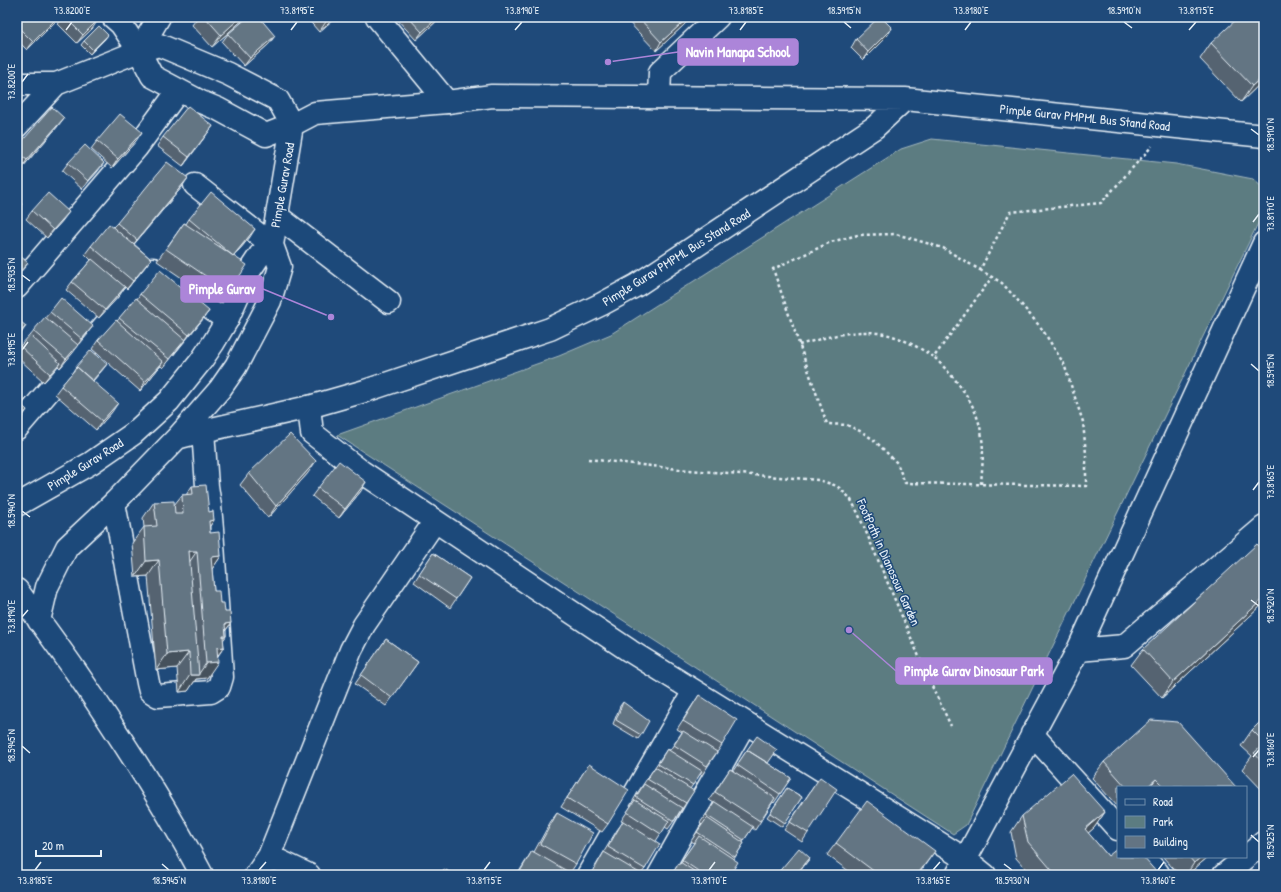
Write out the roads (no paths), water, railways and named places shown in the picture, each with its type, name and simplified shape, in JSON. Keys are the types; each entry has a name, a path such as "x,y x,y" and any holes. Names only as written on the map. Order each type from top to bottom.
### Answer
{"street":[{"path":"17,287 138,147 178,91 152,76 139,51 121,24 113,17"},
{"path":"139,51 159,17"},
{"path":"377,17 447,102"},
{"path":"658,97 660,72 718,17"},
{"path":"17,84 56,84 160,44 228,74 278,100 292,125"},
{"path":"17,126 56,84"},
{"name":"Pimple Gurav PMPML Bus Stand Road","path":"178,91 218,109 266,136 315,113 447,102 492,96 906,99 1264,136"},
{"name":"Pimple Gurav PMPML Bus Stand Road","path":"309,407 365,391 550,329 602,304 643,280 875,127 906,99"},
{"name":"Pimple Gurav Road","path":"39,621 47,587 67,547 114,503 177,438 220,390 236,366 270,301 280,267 272,244 292,125"},
{"path":"195,185 272,244"},
{"path":"277,216 390,302"},
{"path":"961,867 1078,650 1264,243"},
{"name":"Pimple Gurav Road","path":"17,505 91,463 133,434 169,401 214,342 227,320 248,272 260,255 272,244"},
{"path":"17,428 153,269 227,320"},
{"path":"177,438 309,407 312,433 362,472 630,651 746,723 961,867 985,875"},
{"path":"114,503 150,692 158,696 211,692 219,687 222,677 212,529 203,431"},
{"path":"256,875 270,856 364,625 435,521"},
{"path":"1078,650 1124,646 1264,527"},
{"path":"17,590 80,678 135,761 178,830 202,875"},
{"path":"588,875 694,690"},
{"path":"659,875 746,723"},
{"path":"1032,734 1117,828"},
{"path":"1247,856 1264,842"},
{"path":"270,856 309,875"},
{"path":"1145,858 1158,873"},
{"path":"1224,875 1245,858"}],"place":[{"name":"Navin Manapa School","path":"608,62"},
{"name":"Pimple Gurav","path":"331,317"},
{"name":"Pimple Gurav Dinosaur Park","path":"849,630"}]}
